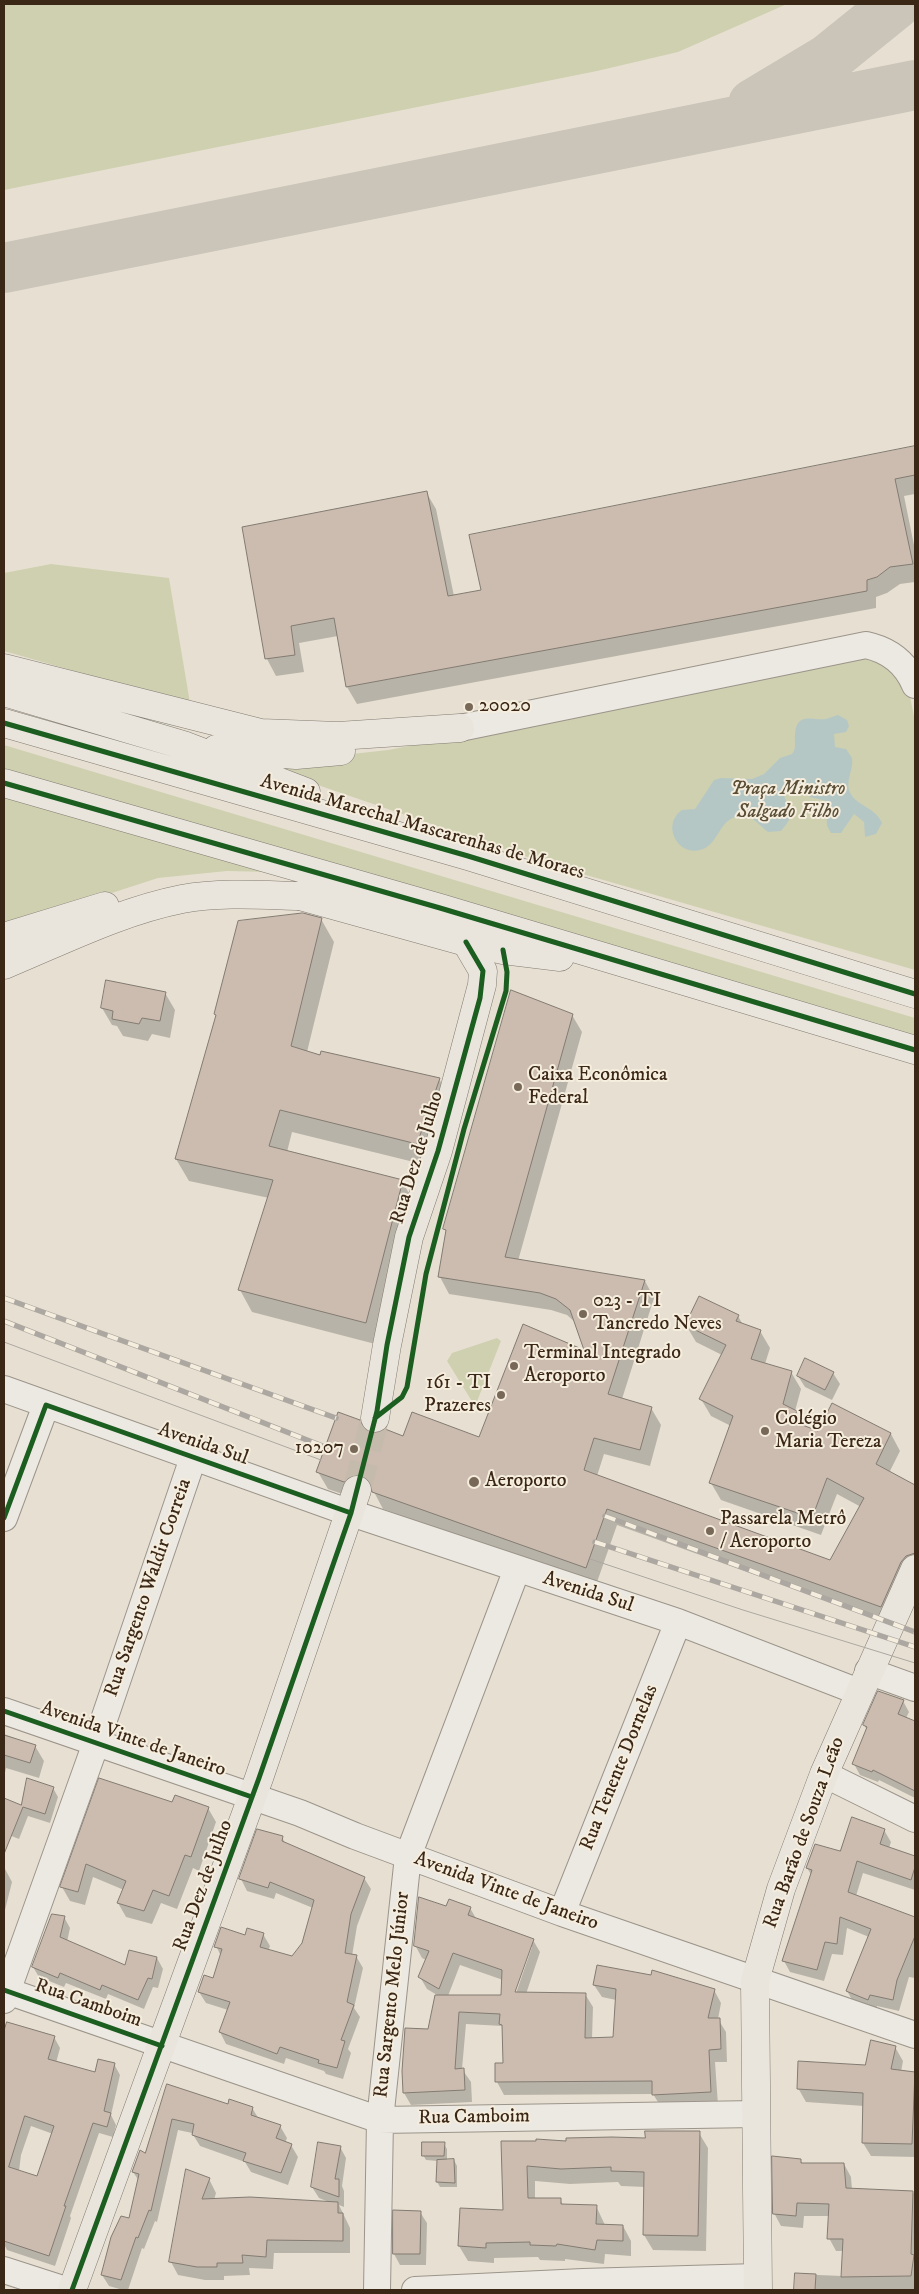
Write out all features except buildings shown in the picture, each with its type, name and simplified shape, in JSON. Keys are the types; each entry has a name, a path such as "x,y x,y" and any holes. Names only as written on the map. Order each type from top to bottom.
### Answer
{"main road":[{"path":"4,668 260,734 338,736 460,728"},
{"path":"4,692 188,747 468,856"},
{"name":"Avenida Marechal Mascarenhas de Moraes","path":"4,723 468,856 915,994"},
{"path":"188,747 296,755 386,744 460,728"},
{"path":"4,783 632,965 915,1050"},
{"path":"4,937 174,885 234,879 267,885 466,942 529,954 632,965"},
{"path":"4,965 119,918 182,899 216,895 300,896"},
{"name":"Rua Dez de Julho","path":"375,1418 387,1345 409,1237 438,1151 482,985 483,971 466,942"},
{"name":"Rua Dez de Julho","path":"72,2290 252,1797 354,1502"},
{"name":"Rua Barão de Souza Leão","path":"758,2284 755,1981 780,1889 824,1774 864,1681 910,1597 915,1569"}],"street":[{"path":"460,728 866,646 881,648 897,658 912,677 915,685"},
{"name":"Avenida Sul","path":"4,1389 46,1406 193,1458 354,1502 517,1569 678,1622 864,1681 915,1688"},
{"path":"4,1518 46,1406"},
{"name":"Rua Sargento Waldir Correia","path":"5,1994 96,1743 193,1458"},
{"name":"Rua Sargento Melo Júnior","path":"377,2290 380,2120 408,1856 517,1569"},
{"name":"Rua Tenente Dornelas","path":"562,1914 678,1622"},
{"name":"Avenida Vinte de Janeiro","path":"4,1711 300,1813 562,1914 915,2035"},
{"path":"824,1774 915,1819"},
{"name":"Rua Camboim","path":"5,1994 380,2120 756,2114"},
{"path":"4,2270 66,2290"},
{"path":"415,2290 758,2284"}],"green space":[{"path":"4,4 787,4 678,52 597,71 4,190"},
{"path":"51,564 169,578 191,709 81,673 4,651 4,573"},
{"name":"Praça Ministro Salgado Filho","path":"865,658 889,667 909,691 915,722 915,970 548,864 312,783 241,755 352,754 388,750"},
{"path":"4,745 915,1018 915,1042 4,772"},
{"path":"4,793 270,872 227,871 158,878 4,928"},
{"path":"497,1338 501,1341 476,1404 473,1403 447,1361 452,1353"}],"shaded area":[{"path":"838,715 847,720 849,726 846,732 834,734 835,747 846,749 852,758 848,782 849,790 855,800 879,817 882,823 876,834 865,837 864,822 854,814 841,833 831,833 827,826 826,801 810,797 795,783 787,785 783,790 791,814 787,824 781,831 768,832 752,818 739,816 727,822 713,842 703,849 694,851 686,849 675,839 673,824 676,816 682,810 695,809 714,780 721,778 752,779 764,774 780,758 794,752 796,727 799,722 806,719 826,719"}],"taxiway":[{"path":"753,104 828,59 896,4"},
{"path":"4,268 915,85"}],"tunnel":[{"path":"357,1490 375,1418"}],"tram line":[{"path":"4,1342 321,1460"},
{"path":"590,1559 743,1610 915,1663"}],"railway":[{"path":"4,1298 336,1418"},
{"path":"4,1321 325,1447"},
{"path":"605,1516 915,1632"},
{"path":"595,1542 915,1647"}],"cycle path":[{"path":"4,723 468,856 915,994"},
{"path":"4,783 440,908 915,1050"},
{"path":"72,2290 259,1778 351,1513 377,1411 387,1345 409,1237 438,1151 480,998 483,971 466,942"},
{"path":"375,1418 402,1397 407,1387 426,1274 464,1129 506,991 507,972 503,950"},
{"path":"4,1518 46,1405 351,1513"},
{"path":"4,1711 252,1797"},
{"path":"4,1990 162,2046"}],"place":[{"name":"20020","path":"469,707"},
{"name":"Caixa Econômica Federal","path":"518,1087"},
{"name":"023 - TI Tancredo Neves","path":"583,1314"},
{"name":"Terminal Integrado Aeroporto","path":"514,1366"},
{"name":"161 - TI Prazeres","path":"501,1395"},
{"name":"Colégio Maria Tereza","path":"765,1431"},
{"name":"10207","path":"354,1449"},
{"name":"Aeroporto","path":"474,1482"},
{"name":"Passarela Metrô / Aeroporto","path":"710,1531"}]}
